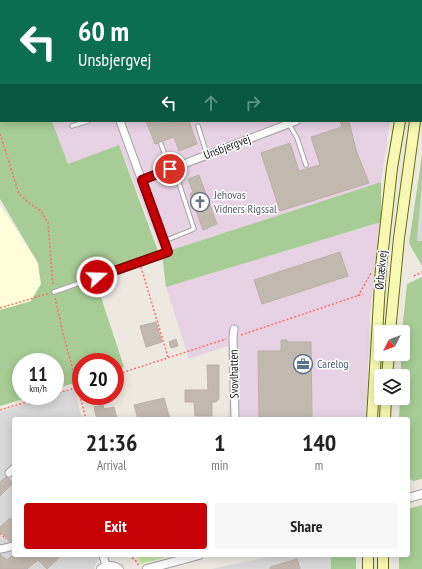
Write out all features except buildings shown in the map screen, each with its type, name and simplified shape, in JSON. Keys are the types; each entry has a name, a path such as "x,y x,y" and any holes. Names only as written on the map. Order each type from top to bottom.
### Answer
{"main road":[{"name":"Ørbækvej","path":"372,417 380,267 392,168 400,122"},
{"name":"Ørbækvej","path":"391,325 399,238 415,122"},
{"path":"385,417 386,405"},
{"path":"368,557 368,569"},
{"path":"383,557 383,569"}],"street":[{"path":"120,122 168,252"},
{"name":"Unsbjergvej","path":"142,180 293,122"},
{"name":"Svovlhatten","path":"234,329 235,417"},
{"path":"410,497 422,494"},
{"path":"1,549 12,546"},
{"path":"103,557 104,568 115,566 119,569"},
{"path":"147,569 191,557"}],"lane":[{"path":"72,126 85,122"},
{"path":"293,122 306,165"},
{"path":"198,126 207,155"},
{"path":"161,144 172,168 194,229 164,241"},
{"path":"54,292 168,252"}],"path":[{"path":"0,134 19,194 41,211 48,223 54,292 72,368"},
{"path":"140,262 168,357"},
{"path":"358,296 373,270"},
{"path":"414,276 422,272"},
{"path":"0,308 54,292"},
{"path":"0,410 17,405"},
{"path":"82,405 85,417"},
{"path":"131,557 137,562 139,569"}],"shaded area":[{"path":"52,122 390,122 381,182 162,253 119,145 68,164"},
{"path":"422,184 422,241 417,242"},
{"path":"0,205 38,263 41,284 31,301 0,310"},
{"path":"381,222 370,314 366,417 229,417 228,346 189,359 166,287"},
{"path":"72,389 72,405 78,405 81,417 12,417 12,557 112,557 97,561 94,569 0,569 0,412 21,405 64,405 64,391"},
{"path":"268,557 331,557 333,569 211,569"}],"green space":[{"path":"0,122 52,122 68,164 119,145 158,251 93,273 119,353 72,353 72,384 64,386 64,353 12,353 12,402 0,406 0,310 31,301 41,284 38,263 0,199"},
{"path":"422,155 422,184 417,241 422,241 422,266 409,243"},
{"path":"381,182 381,222 166,287 162,253"},
{"path":"422,277 422,479 413,481 410,479 410,417 399,417 400,405 410,405 410,369 401,369 401,361 410,361 410,325 403,325 407,284"},
{"path":"422,505 422,569 399,569 399,557 410,557 410,508"},
{"path":"139,557 166,557 140,564"},
{"path":"331,557 356,557 356,569 331,569"}],"place":[{"name":"Jehovas Vidners Rigssal","path":"200,202"},
{"name":"Carelog","path":"303,364"}],"route":[{"path":"97,277 168,252 142,180 170,169"}]}
